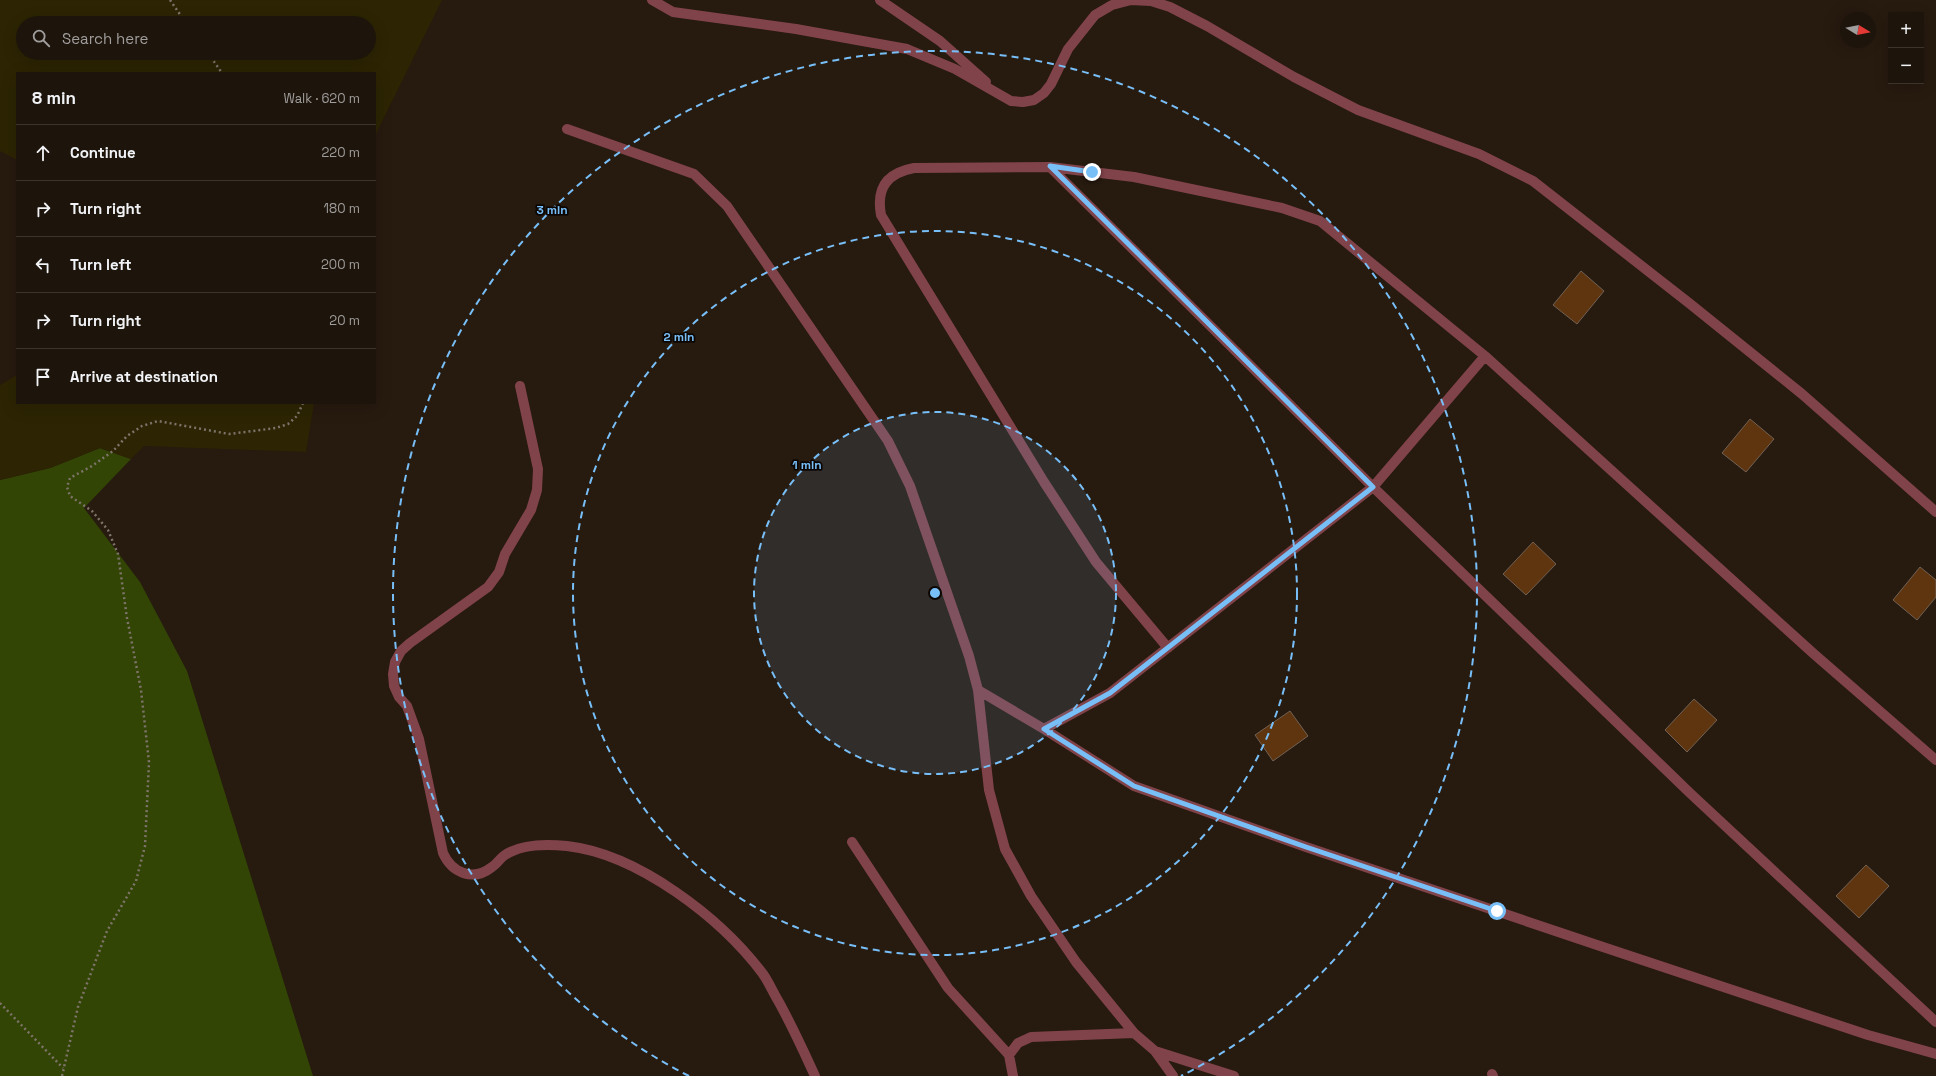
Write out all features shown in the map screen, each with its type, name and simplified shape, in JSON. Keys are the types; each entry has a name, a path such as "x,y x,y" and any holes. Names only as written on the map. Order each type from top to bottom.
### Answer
{"street":[{"path":"652,0 673,12 796,30 907,49 955,69 1011,101 1023,102 1034,100 1044,93 1051,84 1068,49 1095,15 1112,5 1131,0 1151,1 1170,7 1207,26 1294,77 1358,110 1479,154 1533,181 1802,394 1936,512"},
{"path":"880,0 940,41 1000,95"},
{"path":"567,129 694,174 727,206 888,442 910,486 969,656 978,690 990,790 1005,849 1031,896 1076,962 1134,1033 1155,1051 1173,1076"},
{"path":"1050,166 1373,487 1692,794 1936,1022"},
{"path":"1168,648 1096,562 1040,475 881,215 879,204 880,193 885,183 893,175 902,170 914,168 1050,166 1134,177 1282,208 1320,221 1485,356 1814,654 1936,760"},
{"path":"1044,729 1110,693 1373,487 1485,356"},
{"path":"520,386 538,469 537,490 531,510 504,554 499,572 488,587 401,651 395,662 393,674 394,686 399,697 407,706 419,739 443,853 447,862 455,870 464,874 474,875 484,873 505,855 529,846 567,846 613,857 658,881 699,908 731,938 763,974 787,1017 815,1076"},
{"path":"978,690 1044,729 1134,786 1314,850 1645,961 1868,1035 1936,1054"},
{"path":"852,842 948,988 1009,1055 1014,1076"},
{"path":"1009,1055 1018,1043 1031,1038 1134,1033"},
{"path":"1155,1051 1234,1076"}],"path":[{"path":"170,0 181,16"},
{"path":"213,60 221,72"},
{"path":"62,1076 78,1007 107,931 136,881 145,846 149,762 141,690 127,618 118,554 108,530 92,510 70,496 68,483 70,478 92,466 113,451 127,436 142,426 158,420 228,434 276,428 288,424 297,416 303,404"},
{"path":"0,1003 63,1068"}],"green space":[{"path":"100,448 131,459 84,508 140,582 187,671 313,1076 0,1076 0,480 50,468"}],"sand":[{"path":"0,0 442,0 376,134 376,72 16,72 16,159 0,151"},
{"path":"16,376 16,404 314,404 306,452 144,446 131,459 100,448 50,468 0,480 0,385"}],"building":[{"path":"1581,271 1604,291 1577,324 1553,305"},
{"path":"1750,419 1774,439 1746,472 1722,453"},
{"path":"1533,542 1556,564 1526,595 1503,574"},
{"path":"1920,567 1936,580 1936,597 1917,620 1893,600"},
{"path":"1694,699 1717,720 1687,752 1665,730"},
{"path":"1290,711 1308,736 1273,761 1255,735"},
{"path":"1866,865 1889,886 1859,918 1836,896"}],"route":[{"path":"1092,172 1050,166 1373,487 1110,693 1044,729 1134,786 1306,847 1497,911"}]}
